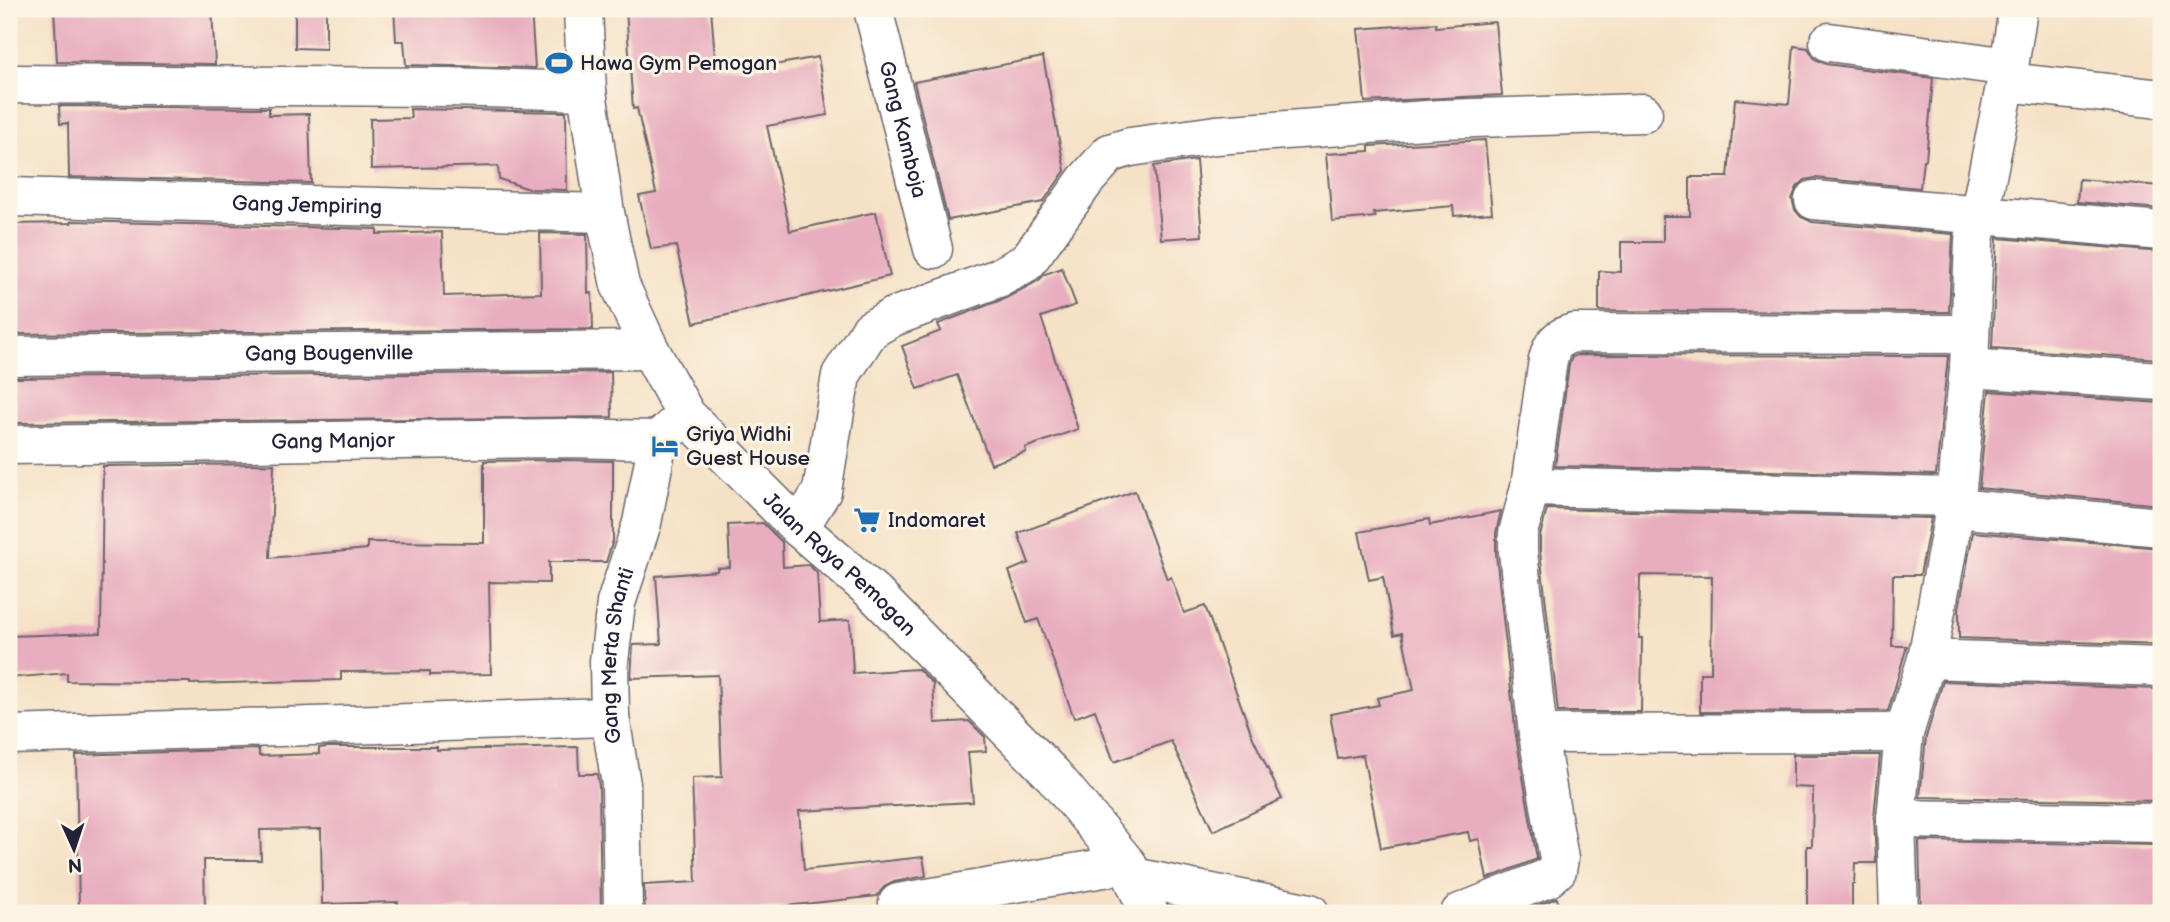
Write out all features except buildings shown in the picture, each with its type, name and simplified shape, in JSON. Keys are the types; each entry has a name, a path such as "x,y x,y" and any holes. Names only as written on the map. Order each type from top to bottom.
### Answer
{"street":[{"name":"Jalan Raya Pemogan","path":"583,9 587,91 605,213 620,285 650,350 686,415 799,528 873,592 1054,775 1131,870 1149,913"},
{"name":"Gang Kamboja","path":"873,9 933,249"},
{"path":"1899,913 1896,819 1904,733 1927,659 1955,503 1969,351 1974,241 2008,74 2018,9"},
{"path":"1829,42 2161,99"},
{"path":"9,84 446,87 587,91"},
{"path":"799,528 822,491 841,375 870,330 893,317 998,278 1027,262 1086,180 1110,153 1130,146 1216,135 1440,119 1643,113"},
{"name":"Gang Jempiring","path":"9,197 605,213"},
{"path":"1814,200 2161,231"},
{"path":"1460,913 1548,878 1557,870 1559,859 1538,734 1518,552 1518,533 1530,487 1548,360 1552,346 1558,339 1566,335 1969,351 2161,381"},
{"name":"Gang Bougenville","path":"9,356 650,350"},
{"path":"657,440 686,415"},
{"name":"Gang Manjor","path":"9,446 564,438 657,440"},
{"name":"Gang Merta Shanti","path":"623,913 621,784 610,717 608,661 616,603 642,523 657,440"},
{"path":"1530,487 1955,503 2161,527"},
{"path":"1927,659 2161,667"},
{"path":"9,735 610,717"},
{"path":"1538,734 1904,733"},
{"path":"1896,819 2161,823"},
{"path":"898,903 1131,870 1310,913"}],"place":[{"name":"Hawa Gym Pemogan","path":"559,63"},
{"name":"Griya Widhi Guest House","path":"665,446"},
{"name":"Indomaret","path":"867,520"}]}
